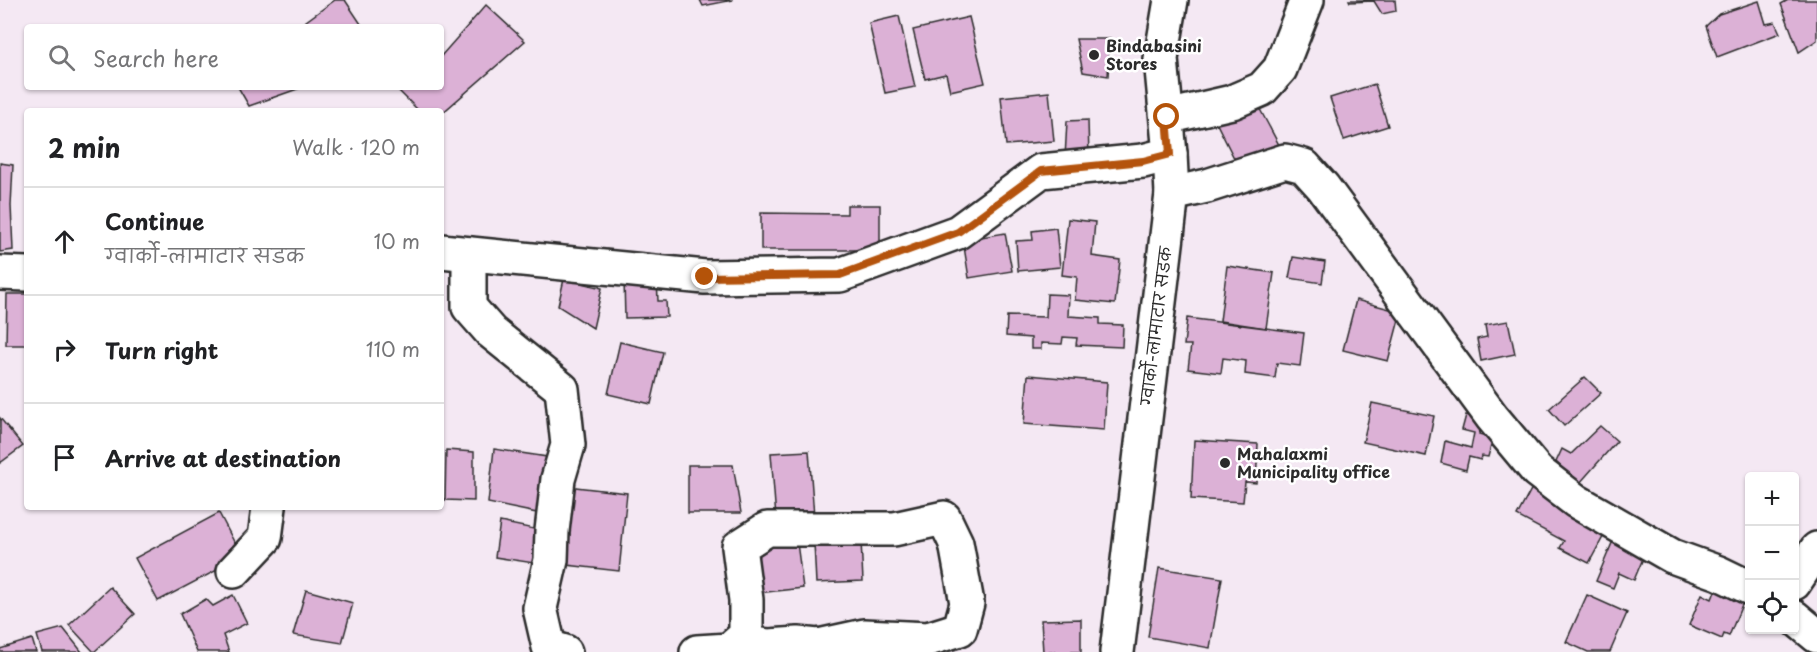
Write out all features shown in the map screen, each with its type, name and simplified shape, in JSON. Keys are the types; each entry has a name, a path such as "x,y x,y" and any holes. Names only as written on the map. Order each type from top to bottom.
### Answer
{"street":[{"name":"ग्वार्को-लामाटार सडक","path":"1117,652 1172,194 1161,59 1172,0"},
{"path":"1167,117 1232,102 1262,90 1280,69 1307,0"},
{"path":"565,652 549,647 540,608 551,560 558,479 568,445 562,389 491,332 470,307 455,252 705,277 840,275 958,232 1041,171 1143,161 1170,154"},
{"path":"1172,194 1207,186 1285,161 1304,166 1323,187 1492,417 1538,471 1575,501 1672,556 1719,573 1745,586"},
{"path":"0,273 24,274"},
{"path":"234,572 265,538 269,510"},
{"path":"697,652 729,650 738,642 746,635 746,600 740,547 767,530 894,529 944,518 956,543 967,603 960,629 928,639 864,636 818,649 798,644 769,646 738,642"},
{"path":"1796,580 1817,549"},
{"path":"1799,622 1817,636"}],"building":[{"path":"335,0 345,0 361,24 302,24"},
{"path":"700,0 733,0 703,6"},
{"path":"1349,0 1395,0 1396,11 1382,14 1374,1 1350,2"},
{"path":"1788,0 1817,0 1817,40 1799,52 1781,4"},
{"path":"1759,1 1766,24 1775,22 1780,33 1717,57 1706,26 1719,14"},
{"path":"486,5 525,41 444,111 444,108 416,108 398,90 444,90 444,53"},
{"path":"899,16 915,87 885,93 869,23"},
{"path":"969,17 985,83 950,91 946,74 925,79 913,30"},
{"name":"Bindabasini Stores","path":"1076,39 1110,39 1108,76 1083,72"},
{"path":"1375,84 1388,126 1344,140 1330,98"},
{"path":"240,90 294,90 249,106"},
{"path":"1049,92 1054,141 1006,145 1001,97"},
{"path":"1254,98 1279,145 1238,166 1214,118"},
{"path":"1088,120 1089,158 1065,158 1067,121"},
{"path":"0,163 13,165 11,206 13,250 0,252"},
{"path":"847,205 880,205 880,250 761,250 761,213 847,214"},
{"path":"1068,219 1095,222 1092,256 1120,260 1115,304 1075,300 1077,277 1062,275"},
{"path":"1056,228 1060,267 1018,271 1016,241 1033,240 1032,231"},
{"path":"981,231 982,237 1005,233 1012,271 969,278 962,234"},
{"path":"1293,257 1325,262 1322,283 1289,278"},
{"path":"1227,266 1274,273 1266,328 1220,321"},
{"path":"564,279 602,288 593,328 558,306"},
{"path":"657,279 658,301 666,301 667,317 625,318 624,280"},
{"path":"7,294 24,294 24,345 6,345"},
{"path":"1047,294 1069,295 1068,316 1100,318 1100,324 1123,325 1122,347 1076,345 1077,338 1063,337 1062,344 1041,343 1041,349 1031,349 1031,338 1006,336 1007,316 1046,317"},
{"path":"1356,300 1401,312 1388,361 1343,350"},
{"path":"1187,318 1304,333 1300,366 1277,363 1275,378 1245,374 1246,361 1223,358 1221,373 1188,369 1191,345 1184,345"},
{"path":"1508,321 1515,354 1481,361 1477,339 1487,337 1485,325"},
{"path":"620,342 663,352 651,404 608,394"},
{"path":"1028,375 1107,382 1104,430 1024,424"},
{"path":"1585,377 1601,393 1564,426 1549,409"},
{"path":"1372,403 1434,416 1426,456 1363,442"},
{"path":"1466,415 1483,420 1479,434 1493,438 1488,457 1482,456 1481,460 1469,457 1466,470 1441,463 1445,441 1471,448 1474,433 1462,430"},
{"path":"0,418 23,446 0,463"},
{"path":"1600,426 1617,441 1579,484 1556,462 1562,449 1571,454"},
{"name":"Mahalaxmi Municipality office","path":"1194,440 1258,444 1256,483 1245,482 1243,502 1191,499"},
{"path":"494,449 547,457 537,513 488,503"},
{"path":"446,450 474,452 474,501 445,500"},
{"path":"809,451 814,516 776,518 771,453"},
{"path":"688,465 733,465 741,513 688,513"},
{"path":"1534,484 1610,524 1589,563 1560,548 1564,541 1517,516"},
{"path":"567,486 627,493 619,571 558,564"},
{"path":"219,513 242,557 158,601 135,558"},
{"path":"500,522 539,530 534,563 495,557"},
{"path":"1615,536 1647,549 1634,580 1619,573 1613,588 1596,581"},
{"path":"861,541 863,581 816,583 814,543"},
{"path":"797,543 803,588 758,593 752,548"},
{"path":"1159,568 1222,578 1210,648 1148,637"},
{"path":"1718,584 1745,595 1729,636 1724,634 1722,639 1689,625 1702,594 1712,599"},
{"path":"110,587 135,614 94,652 69,625"},
{"path":"306,590 353,603 342,643 293,635"},
{"path":"233,595 247,623 223,635 229,652 197,652 180,614 206,599 213,606"},
{"path":"1587,595 1627,613 1610,652 1588,652 1566,642"},
{"path":"1081,619 1081,652 1043,652 1041,620"},
{"path":"63,628 82,652 42,652 37,635"},
{"path":"32,639 36,652 0,652 0,649"}],"place":[{"name":"Bindabasini Stores","path":"1094,55"},
{"name":"Mahalaxmi Municipality office","path":"1225,463"}],"route":[{"path":"705,277 840,275 958,232 1041,171 1143,161 1170,154 1167,117"}]}
